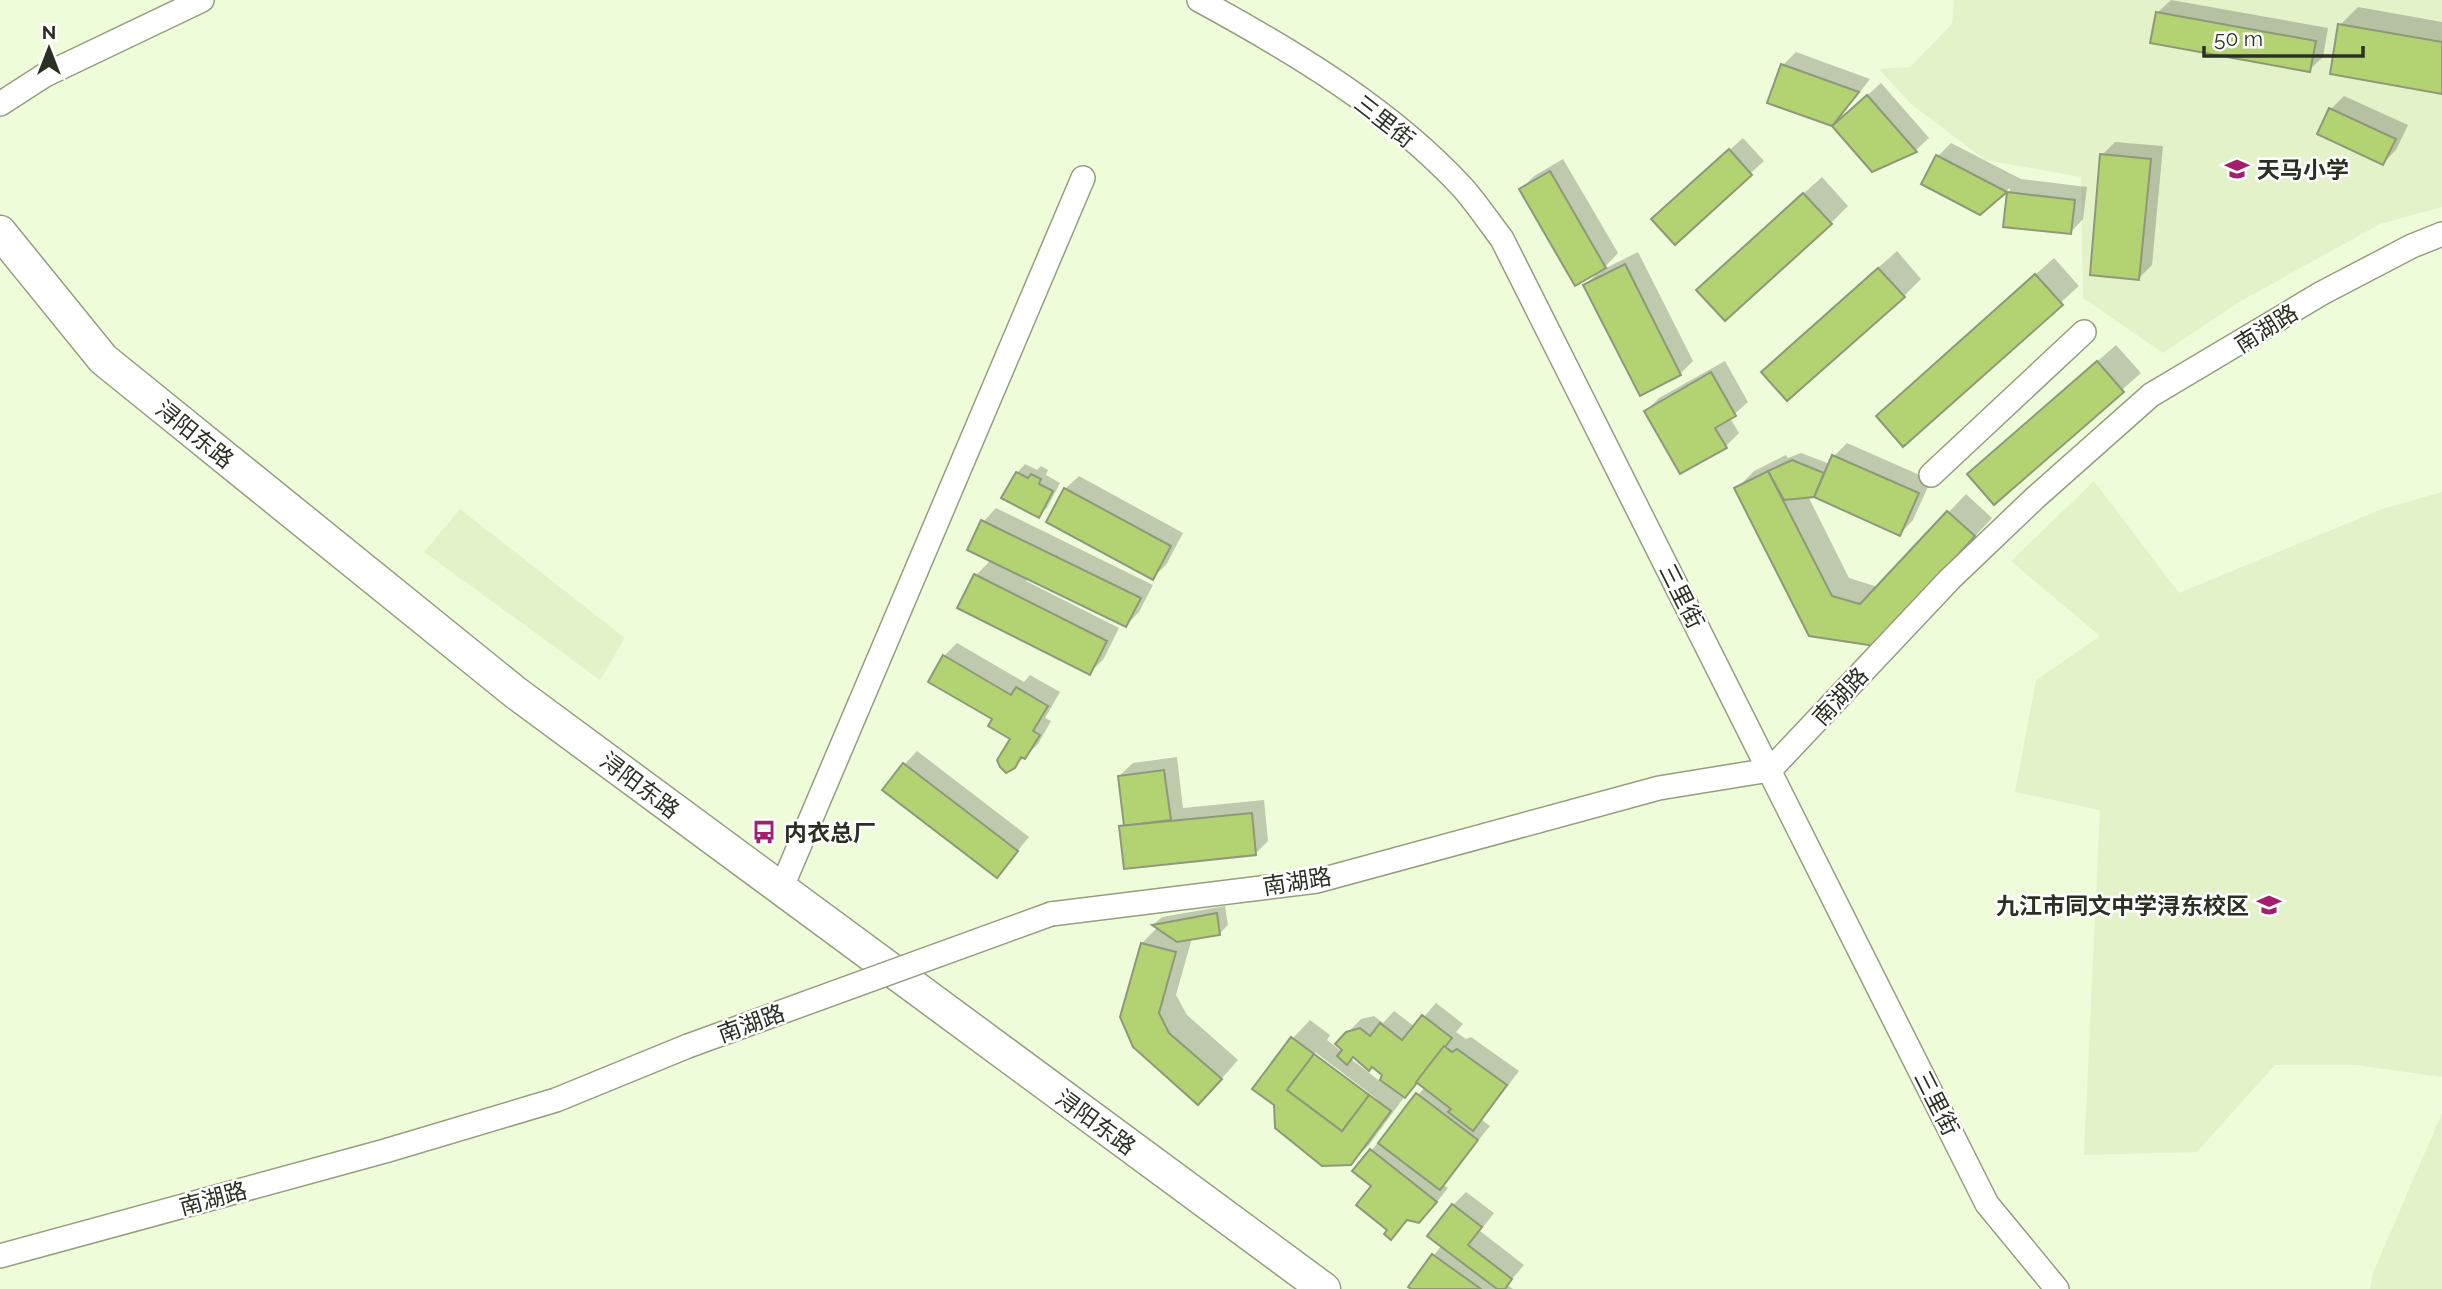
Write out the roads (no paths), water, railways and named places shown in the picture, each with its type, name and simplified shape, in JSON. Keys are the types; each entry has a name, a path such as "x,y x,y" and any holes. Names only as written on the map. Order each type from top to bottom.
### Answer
{"main road":[{"name":"浔阳东路","path":"0,232 103,359 516,693 1325,1289"}],"street":[{"path":"0,104 45,75 202,0"},
{"name":"三里街","path":"1199,0 1279,44 1395,125 1463,188 1502,239 1987,1204 2057,1289"},
{"path":"781,889 1083,178"},
{"name":"南湖路","path":"0,1255 385,1151 556,1100 688,1046 1051,914 1317,881 1659,788 1770,770 1950,579 2151,396 2322,293 2412,246 2442,234"},
{"path":"1931,475 2084,332"}],"place":[{"name":"天马小学","path":"2237,169"},
{"name":"内衣总厂","path":"764,832"},
{"name":"九江市同文中学浔东校区","path":"2269,905"}]}
